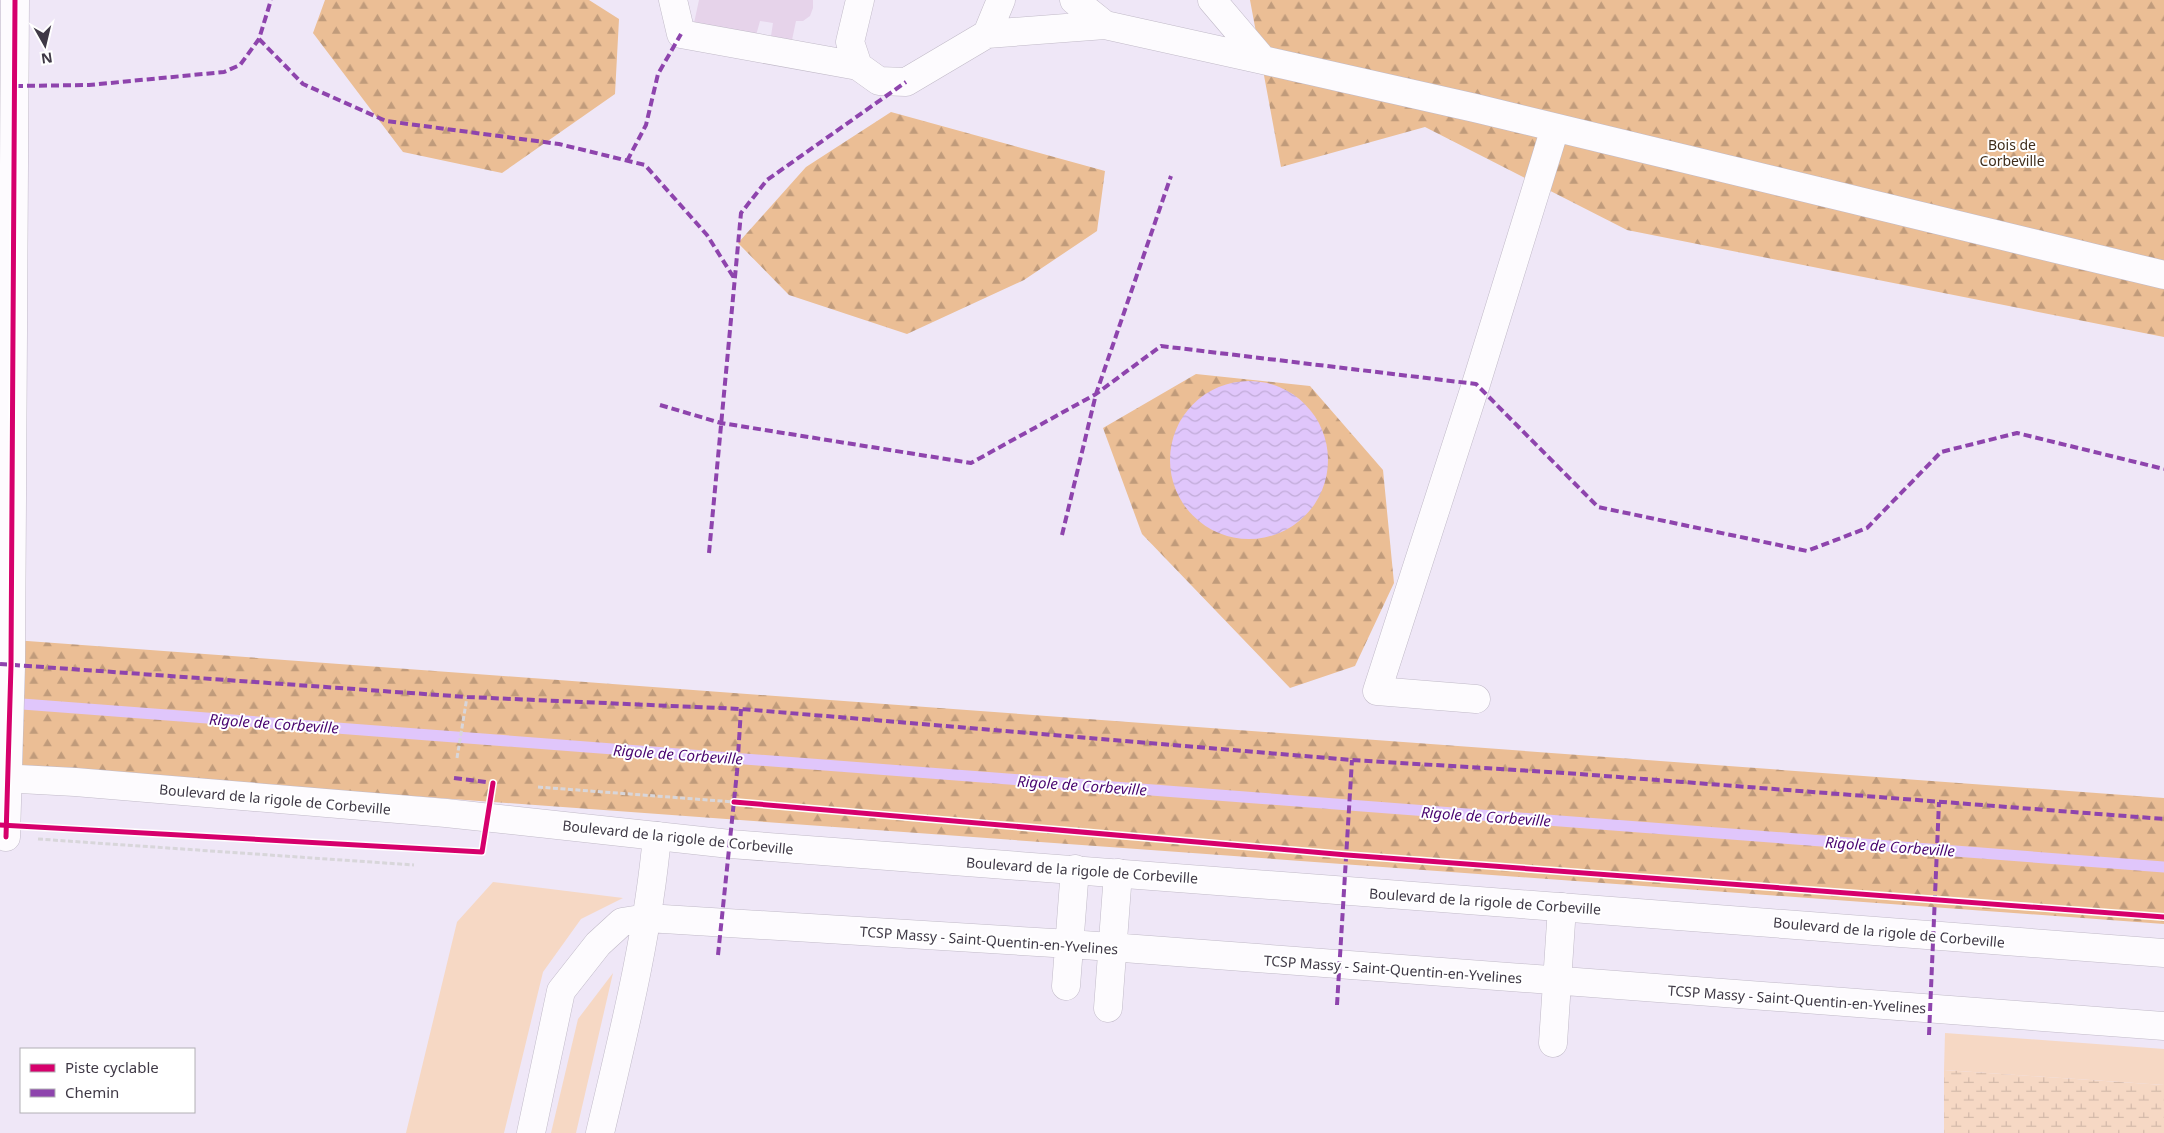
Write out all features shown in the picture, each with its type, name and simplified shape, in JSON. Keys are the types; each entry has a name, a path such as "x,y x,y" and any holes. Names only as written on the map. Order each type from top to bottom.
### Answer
{"main road":[{"path":"6,837 4,778 12,665 15,0"},
{"path":"673,0 681,34 858,66 879,81 906,82 987,34 1105,25 1555,128 2164,275"},
{"path":"858,66 850,42 860,0"},
{"path":"987,34 1001,0"},
{"path":"1074,0 1105,25"},
{"path":"1212,0 1263,60"},
{"path":"1476,699 1377,691 1476,384 1555,128"},
{"name":"Boulevard de la rigole de Corbeville","path":"4,778 75,782 446,813 730,844 2164,954"},
{"path":"600,1133 634,988 635,920 657,836"},
{"path":"1066,986 1074,870"},
{"path":"1108,1008 1118,873"},
{"path":"1553,1043 1562,907"},
{"path":"531,1133 561,991 598,944 635,920"},
{"name":"TCSP Massy - Saint-Quentin-en-Yvelines","path":"635,920 1070,944 2164,1026"}],"path":[{"path":"457,758 467,697"},
{"path":"532,786 744,803"},
{"path":"6,837 414,865"}],"green space":[{"path":"325,0 589,0 619,19 615,94 502,173 403,152 313,33"},
{"name":"Bois de Corbeville","path":"1250,0 2164,0 2164,337 1627,230 1425,127 1281,167"},
{"path":"891,112 1105,171 1097,231 1024,280 907,334 789,295 738,243 806,167"},
{"path":"1196,374 1310,386 1383,470 1394,583 1355,666 1290,688 1142,534 1103,428"},
{"path":"0,639 2164,798 2164,924 0,766"},
{"path":"493,882 623,898 581,919 543,972 504,1133 406,1133 457,922"},
{"path":"613,973 576,1133 551,1133 578,1019"},
{"path":"1945,1033 2164,1049 2164,1085 1944,1070"},
{"path":"1944,1070 2164,1085 2164,1133 1944,1133"}],"water":[{"path":"1257,381 1272,384 1286,390 1305,404 1315,416 1325,437 1328,460 1325,483 1315,504 1305,516 1293,526 1272,536 1257,539 1241,539 1226,536 1205,526 1183,504 1171,475 1170,452 1173,437 1183,416 1205,394 1234,382"}],"building":[{"path":"699,0 813,0 813,8 810,16 803,21 796,21 792,40 771,36 773,23 760,21 755,39 694,23"}],"waterway":[{"name":"Rigole de Corbeville","path":"9,703 2164,867"}],"marked path":[{"path":"15,86 89,85 224,72 240,65 259,39 271,0"},
{"path":"627,161 646,125 658,74 681,34"},
{"path":"259,39 303,84 386,121 559,144 645,165 707,235 734,278"},
{"path":"709,553 741,213 767,180 906,82"},
{"path":"1062,535 1096,394 1171,176"},
{"path":"660,405 721,423 971,463 1096,394 1161,346 1476,384 1598,507 1807,551 1867,528 1941,452 2017,433 2164,469"},
{"path":"0,664 467,697 741,709 1352,760 1566,773 2164,819"},
{"path":"718,955 737,772 741,709"},
{"path":"1337,1005 1352,760"},
{"path":"454,778 493,783"},
{"path":"1929,1035 1939,802"}],"cycle path":[{"path":"6,837 11,665 15,0"},
{"path":"0,825 482,852 493,783"},
{"path":"734,802 1347,855 2164,917"}]}
